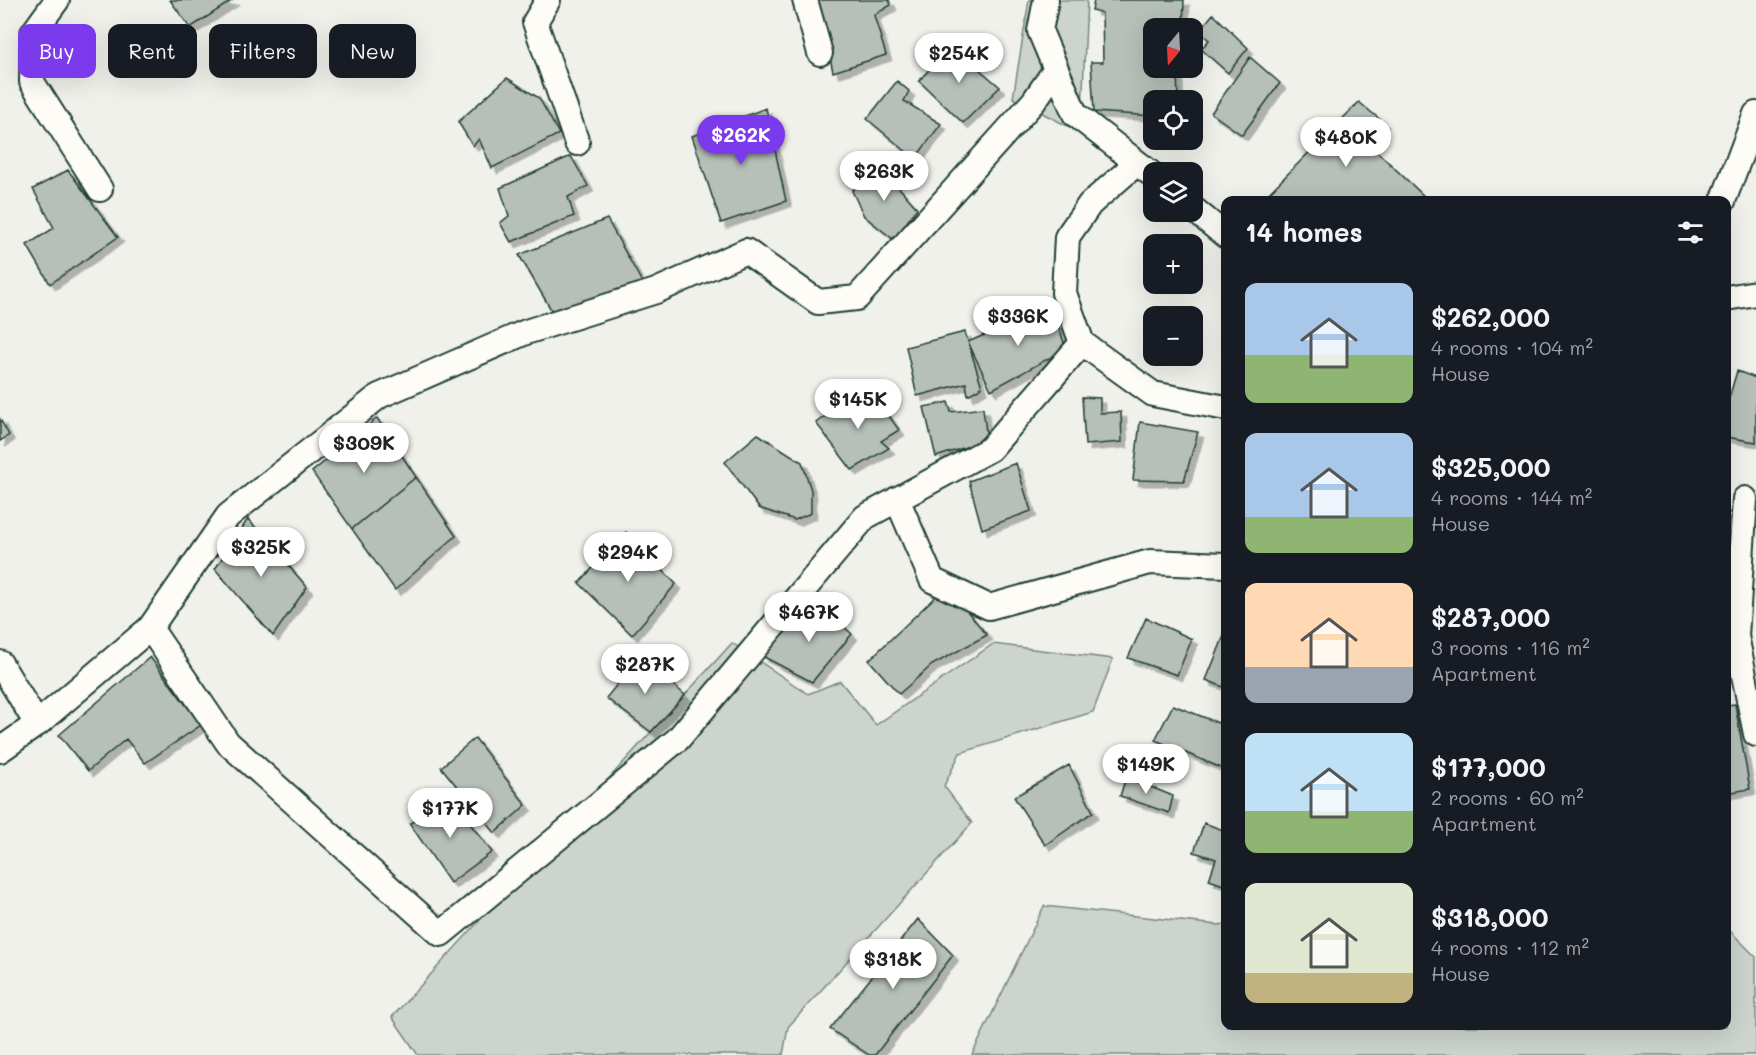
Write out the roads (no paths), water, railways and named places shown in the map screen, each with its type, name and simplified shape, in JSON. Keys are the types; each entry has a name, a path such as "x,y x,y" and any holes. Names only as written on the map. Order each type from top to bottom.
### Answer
{"street":[{"path":"57,0 33,33 32,82 100,189"},
{"path":"548,0 535,22 577,143"},
{"path":"805,0 820,52"},
{"path":"1046,0 1040,31 1075,114 1143,167"},
{"path":"0,750 37,724 150,628 228,516 379,396 526,332 656,291 746,251 818,302 857,298 1034,101 1056,69"},
{"path":"1725,196 1756,114"},
{"path":"1737,165 1756,150"},
{"path":"1143,170 1090,204 1067,237 1064,293 1082,343 1153,394 1221,407"},
{"path":"1203,217 1221,232"},
{"path":"1731,297 1756,293"},
{"path":"150,628 228,743 441,934 678,740 865,517 990,449 1082,343"},
{"path":"1743,498 1746,637 1756,734"},
{"path":"897,499 932,580 989,607 1150,562 1221,565"},
{"path":"0,663 37,724"}]}
